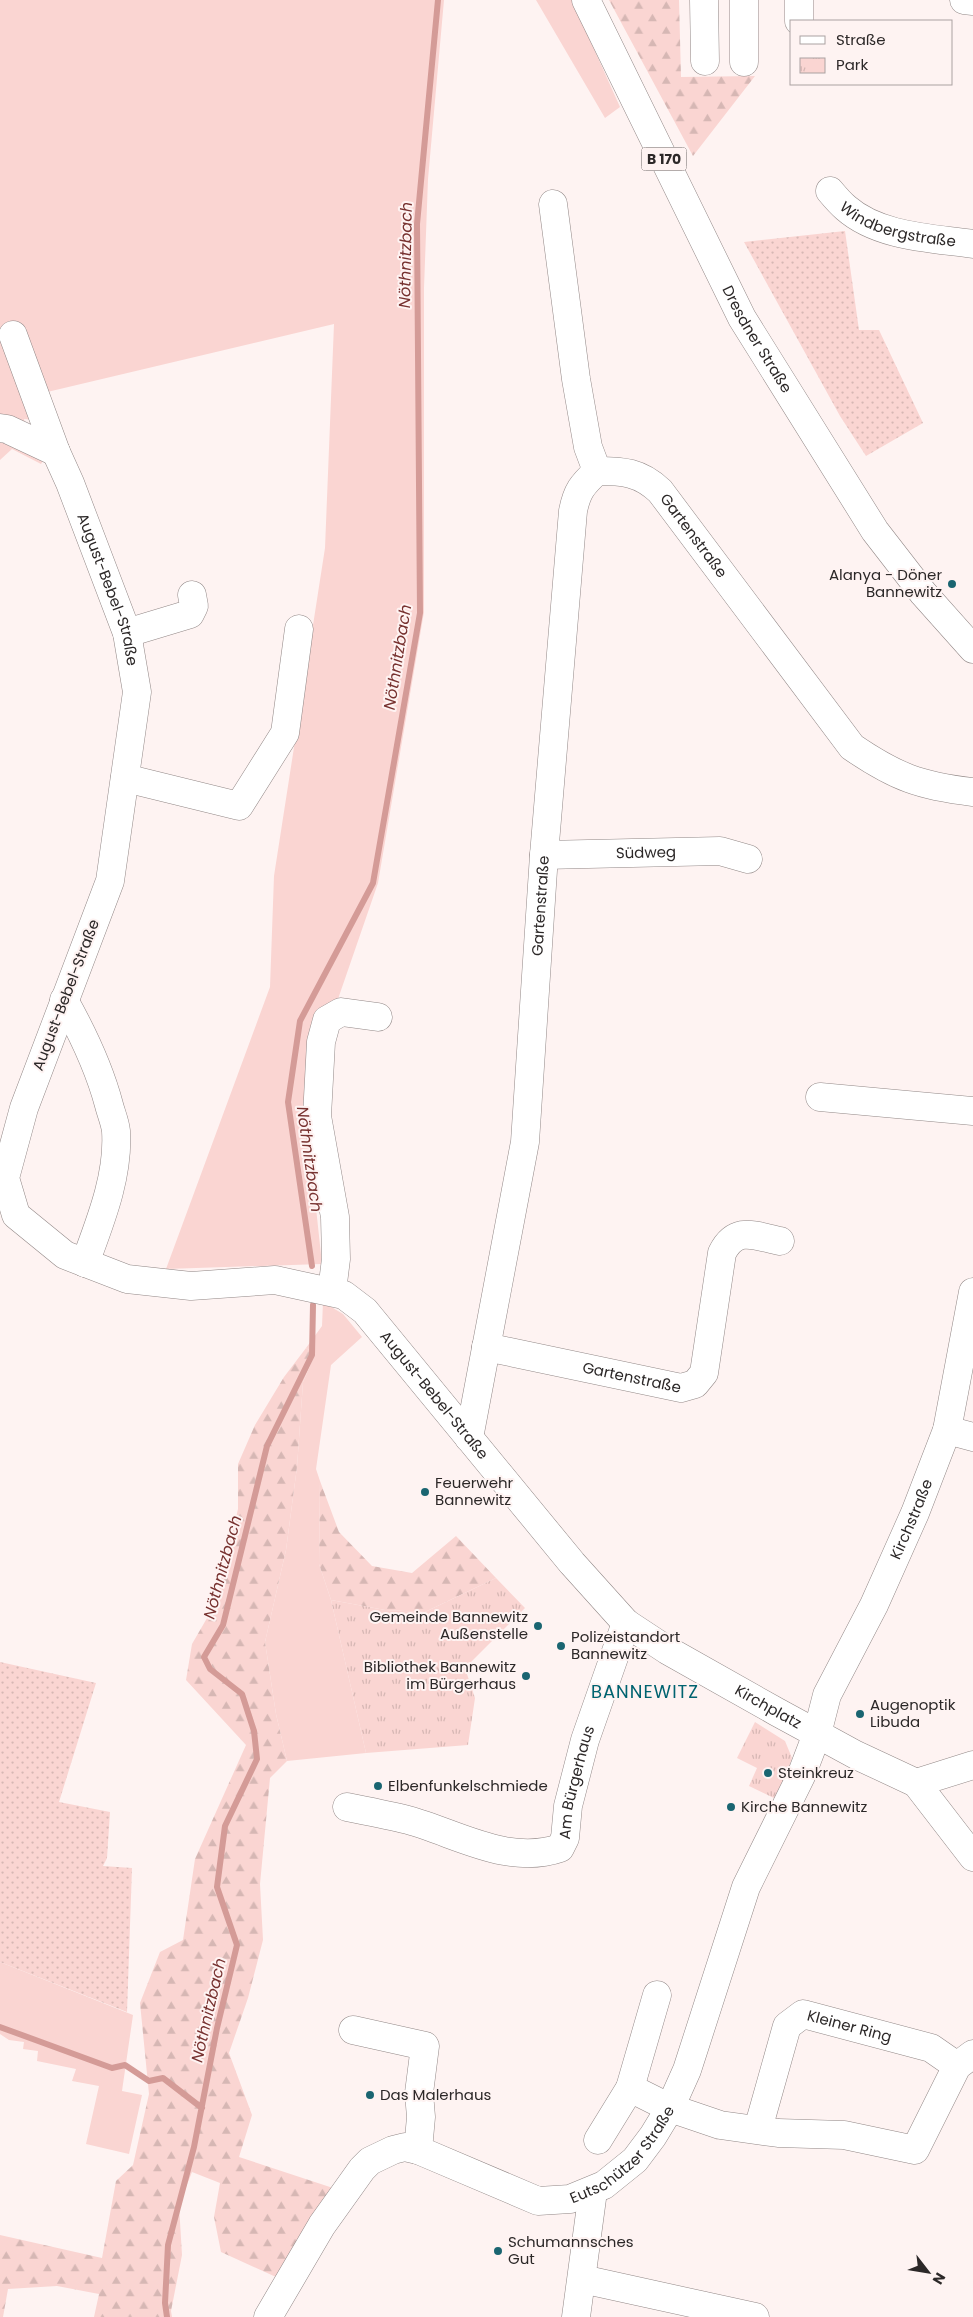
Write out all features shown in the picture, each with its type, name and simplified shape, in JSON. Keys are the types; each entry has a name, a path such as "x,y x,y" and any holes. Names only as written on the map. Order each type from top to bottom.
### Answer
{"street":[{"name":"Dresdner Straße","path":"586,0 742,318 875,531 923,593 973,649"},
{"path":"704,0 704,61"},
{"path":"744,0 744,62"},
{"path":"799,0 799,20"},
{"path":"964,0 973,1"},
{"name":"Windbergstraße","path":"830,191 847,209 873,225 908,234 973,244"},
{"path":"553,204 576,380 588,447 597,471"},
{"name":"August-Bebel-Straße","path":"14,335 56,452 70,483 127,633 137,692 110,881 24,1108 5,1178 6,1200 16,1215 65,1256 127,1279 191,1286 275,1280 344,1295 365,1311 572,1563 626,1623"},
{"path":"0,428 7,429 56,452"},
{"name":"Gartenstraße","path":"469,1438 525,1142 544,855 573,511 577,494 584,483 597,471 617,471 647,479 660,491 852,747 883,769 911,781 946,789 973,792"},
{"path":"127,633 190,614 194,606 192,595"},
{"path":"125,778 239,806 285,733 299,629"},
{"name":"Südweg","path":"544,855 720,851 748,859"},
{"path":"64,1000 84,1037 103,1083 116,1129 115,1152 106,1202 85,1263"},
{"path":"332,1291 336,1259 335,1217 317,1116 321,1042 328,1020 341,1012 378,1017"},
{"path":"820,1097 973,1111"},
{"name":"Gartenstraße","path":"486,1347 681,1388 695,1384 704,1373 722,1252 729,1240 742,1234 780,1241"},
{"name":"Kirchstraße","path":"817,1734 827,1695 878,1596 915,1513 947,1430 973,1292"},
{"path":"947,1430 973,1437"},
{"name":"Kirchplatz","path":"626,1623 667,1650 817,1734 916,1783"},
{"name":"Am Bürgerhaus","path":"347,1807 408,1820 482,1846 519,1852 546,1853 560,1848 565,1838 568,1806 584,1740 626,1623"},
{"name":"Eutschützer Straße","path":"268,2317 322,2225 362,2169 370,2161 393,2150 405,2147 418,2150 535,2206 570,2199 593,2191 604,2185 635,2160 653,2136 670,2108 687,2070 746,1887 802,1776 817,1734"},
{"path":"973,1764 916,1783 973,1857"},
{"path":"598,2140 630,2088 657,1995"},
{"name":"Kleiner Ring","path":"630,2088 670,2108 720,2125 778,2133 844,2135 914,2150 965,2060 931,2048 803,2014 787,2026 758,2129"},
{"path":"353,2030 426,2046 419,2093 421,2118 418,2150"},
{"path":"576,2317 593,2191"},
{"path":"582,2279 755,2317"}],"green space":[{"path":"0,0 444,0 428,179 424,288 424,612 378,883 338,999 312,1020 308,1133 322,1264 166,1269 270,987 274,876 325,548 334,324 43,393 35,420 24,419 26,427 0,418"},
{"path":"536,0 572,0 620,107 605,118"},
{"path":"609,0 679,0 681,77 755,76 693,156"},
{"path":"845,231 859,330 879,330 923,423 866,456 840,416 744,242"},
{"path":"0,434 46,456 41,464 12,449 0,460"},
{"path":"323,1302 343,1314 362,1337 331,1365 316,1469 320,1481 319,1564 331,1600 366,1753 287,1761 276,1714 265,1642 286,1550 297,1467 303,1382 315,1354 306,1348 322,1326"},
{"path":"306,1348 315,1354 303,1382 297,1467 286,1550 265,1642 276,1714 287,1761 270,1778 260,1884 263,1940 248,1998 229,2053 252,2115 239,2157 333,2188 276,2277 221,2252 214,2217 220,2183 192,2172 179,2205 182,2255 171,2311 172,2317 94,2317 99,2294 57,2286 8,2289 3,2317 0,2317 0,2235 102,2258 116,2181 133,2165 149,2094 140,2003 160,1952 183,1940 195,1859 246,1745 186,1680 192,1644 214,1606 238,1509 238,1464 255,1425 284,1377"},
{"path":"320,1481 339,1532 372,1566 412,1573 456,1536 496,1578 425,1612 385,1610 331,1600 319,1564"},
{"path":"496,1578 525,1608 465,1668 475,1698 468,1745 366,1753 331,1600 385,1610 425,1612"},
{"path":"0,1662 96,1683 59,1802 110,1812 107,1858 103,1866 132,1868 127,2012 0,1962"},
{"path":"755,1722 785,1741 792,1758 778,1800 749,1786 757,1768 737,1758"},
{"path":"0,1962 133,2015 122,2091 142,2095 129,2154 86,2144 99,2086 72,2081 76,2069 37,2061 38,2051 23,2049 24,2042 9,2040 0,2034"}],"waterway":[{"name":"Nöthnitzbach","path":"312,1266 288,1102 300,1021 373,883 420,613 417,224 438,0"},
{"name":"Nöthnitzbach","path":"167,2317 165,2303 168,2245 194,2147 217,2028 237,1945 217,1887 225,1826 257,1759 254,1731 242,1694 210,1669 204,1657 223,1625 267,1446 312,1355 313,1305"},
{"path":"0,2027 112,2068 125,2065 149,2081 163,2078 202,2108"}],"place":[{"name":"Alanya - Döner Bannewitz","path":"952,584"},
{"name":"Feuerwehr Bannewitz","path":"425,1492"},
{"name":"Gemeinde Bannewitz Außenstelle","path":"538,1626"},
{"name":"Polizeistandort Bannewitz","path":"561,1646"},
{"name":"Bibliothek Bannewitz im Bürgerhaus","path":"526,1676"},
{"name":"Augenoptik Libuda","path":"860,1714"},
{"name":"Steinkreuz","path":"768,1773"},
{"name":"Elbenfunkelschmiede","path":"378,1786"},
{"name":"Kirche Bannewitz","path":"731,1807"},
{"name":"Das Malerhaus","path":"370,2095"},
{"name":"Schumannsches Gut","path":"498,2251"}],"district":[{"name":"BANNEWITZ","path":"645,1692"}]}
